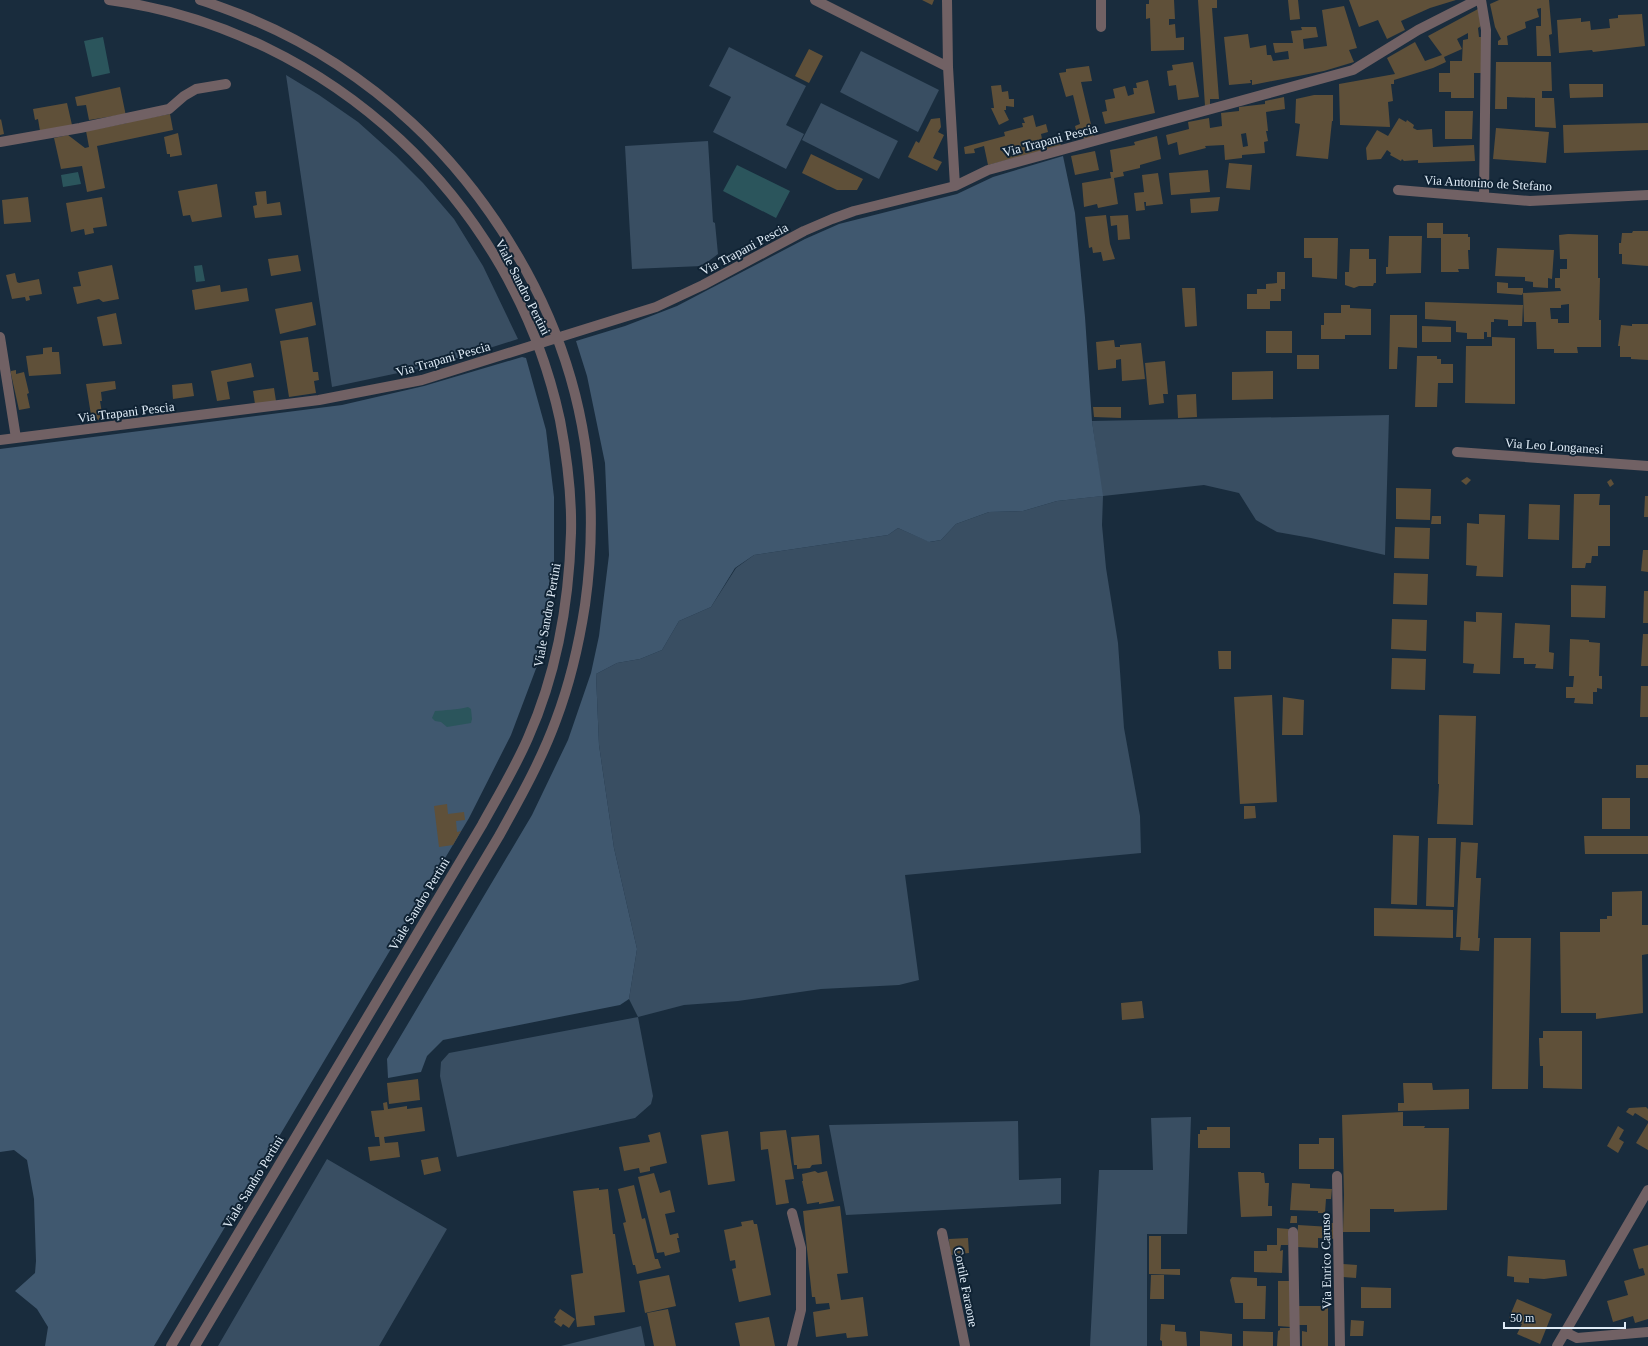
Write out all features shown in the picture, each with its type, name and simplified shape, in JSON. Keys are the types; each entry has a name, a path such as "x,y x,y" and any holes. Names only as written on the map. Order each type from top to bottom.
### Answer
{"street":[{"name":"Viale Sandro Pertini","path":"109,0 156,8 194,19 250,40 289,59 345,94 381,122 436,174 464,209 488,245 510,283 538,344 550,383 563,435 568,471 571,531 568,576 562,621 549,678 541,705 529,736 502,790 171,1346"},
{"name":"Viale Sandro Pertini","path":"195,1346 516,806 544,750 557,719 569,679 582,620 589,574 592,516 590,482 583,426 572,382 558,338 536,289 503,231 459,171 429,139 384,97 342,66 299,41 257,21 200,0"},
{"path":"815,0 948,67"},
{"path":"947,0 948,67 955,186"},
{"path":"1101,0 1101,27"},
{"name":"Via Trapani Pescia","path":"0,440 319,400 422,380 656,307 703,285 804,231 854,211 955,186 988,170 1353,70 1418,30 1477,0"},
{"path":"1481,0 1486,30 1484,197"},
{"path":"0,142 169,109 184,96 196,89 226,84"},
{"name":"Via Antonino de Stefano","path":"1398,190 1530,201 1648,195"},
{"path":"0,337 16,438"},
{"name":"Via Leo Longanesi","path":"1458,452 1648,466"},
{"name":"Via Enrico Caruso","path":"1337,1176 1340,1346"},
{"path":"1557,1346 1648,1190"},
{"path":"792,1213 801,1248 801,1310 792,1346"},
{"path":"1293,1232 1295,1346"},
{"name":"Cortile Faraone","path":"942,1233 965,1346"},
{"path":"1565,1332 1577,1338 1648,1332"}],"shaded area":[{"path":"103,37 110,73 92,77 84,41"},
{"path":"729,47 806,86 786,125 804,134 786,169 713,132 731,97 709,86"},
{"path":"861,51 939,90 918,132 840,92"},
{"path":"286,75 319,95 358,122 396,156 423,183 454,219 483,266 518,339 436,365 332,387"},
{"path":"821,103 898,141 879,179 802,140"},
{"path":"708,141 713,222 715,223 718,254 702,266 632,269 625,146"},
{"path":"1063,156 1075,213 1085,317 1092,421 1103,496 1057,501 1023,511 989,512 956,524 941,540 929,542 898,528 888,535 754,555 735,568 711,607 679,621 662,650 640,659 617,663 596,674 599,745 614,848 637,949 629,999 620,1005 443,1040 427,1056 421,1072 388,1078 387,1059 532,815 568,740 591,673 599,636 609,555 605,463 587,376 576,341 625,326 677,306 805,239 839,224 957,194 993,177"},
{"path":"737,165 790,191 776,218 723,191"},
{"path":"78,172 81,184 63,187 61,175"},
{"path":"202,265 205,281 196,282 194,266"},
{"path":"522,357 526,358 546,430 554,497 554,577 537,666 511,735 469,818 154,1346 45,1346 48,1327 37,1309 15,1291 35,1273 34,1199 27,1160 14,1150 0,1152 0,449 342,405 424,386"},
{"path":"1389,415 1385,555 1311,538 1277,532 1256,520 1239,493 1204,485 1103,496 1102,525 1106,568 1118,643 1124,728 1140,816 1141,853 905,875 919,980 899,985 821,989 738,1001 684,1005 638,1017 629,999 637,949 614,848 599,745 596,674 617,663 640,659 662,650 679,621 711,607 736,568 754,555 888,535 898,528 930,542 941,540 956,524 989,512 1023,511 1057,501 1102,496 1092,421"},
{"path":"468,707 471,709 471,723 447,727 441,722 435,721 432,718 435,711"},
{"path":"638,1017 653,1096 651,1104 635,1118 457,1157 440,1076 441,1062 449,1053"},
{"path":"1191,1117 1187,1234 1147,1234 1147,1346 1090,1346 1099,1170 1153,1170 1151,1118"},
{"path":"1018,1121 1019,1180 1061,1178 1061,1204 846,1215 829,1125"},
{"path":"327,1159 447,1229 379,1346 218,1346"},
{"path":"641,1326 645,1346 561,1346"}],"building":[{"path":"922,0 934,0 932,5"},
{"path":"1149,0 1174,0 1175,19 1169,19 1169,25 1175,24 1176,38 1184,37 1184,50 1151,51 1150,18 1146,19 1146,4 1149,4"},
{"path":"1198,0 1217,0 1217,8 1212,8 1219,99 1210,99 1210,106 1205,106"},
{"path":"1288,0 1298,0 1300,19 1290,20"},
{"path":"1349,0 1456,0 1430,8 1401,21 1405,30 1387,39 1378,20 1359,27"},
{"path":"1499,0 1549,0 1552,34 1549,35 1551,56 1537,56 1536,26 1541,26 1541,8 1537,9 1539,17 1525,22 1526,28 1507,36 1508,45 1498,45 1498,41 1501,39 1495,27 1490,4"},
{"path":"1344,6 1357,48 1349,50 1354,62 1324,71 1252,85 1252,80 1250,80 1251,83 1229,85 1224,37 1248,34 1250,48 1266,45 1267,55 1271,55 1273,61 1289,59 1288,51 1275,53 1273,43 1293,43 1291,31 1302,30 1301,27 1316,27 1318,37 1303,39 1304,49 1327,46 1322,10"},
{"path":"1478,9 1481,26 1478,28 1479,37 1482,37 1482,73 1474,73 1474,98 1451,98 1451,92 1439,92 1439,73 1450,73 1450,61 1462,61 1463,40 1468,39 1468,33 1457,39 1462,49 1444,57 1446,62 1433,68 1394,80 1394,84 1391,84 1393,101 1388,102 1390,127 1340,125 1339,84 1395,74 1387,58 1415,42 1425,61 1442,55 1428,36"},
{"path":"1642,14 1645,46 1593,52 1592,50 1559,53 1557,20 1581,18 1581,22 1590,21 1591,30 1610,28 1609,19 1618,18 1618,15"},
{"path":"809,49 823,56 809,83 795,76"},
{"path":"1193,62 1199,97 1178,100 1176,85 1169,86 1167,71 1173,70 1172,65"},
{"path":"1496,62 1551,62 1552,91 1542,91 1542,98 1554,98 1556,128 1535,127 1535,98 1507,97 1507,109 1495,109"},
{"path":"1089,66 1092,81 1081,82 1094,137 1084,140 1083,133 1077,134 1075,126 1080,124 1073,95 1066,97 1059,73 1066,72 1066,69"},
{"path":"1148,80 1155,113 1105,124 1102,112 1107,111 1105,100 1115,98 1113,89 1125,86 1128,96 1134,94 1133,88 1137,88 1136,83"},
{"path":"1569,84 1603,84 1603,97 1570,98"},
{"path":"1001,85 1002,92 1008,91 1009,99 1014,99 1014,107 1006,106 1006,110 1004,110 1009,120 999,125 991,108 994,108 991,86"},
{"path":"120,87 126,116 120,115 89,120 86,105 77,106 75,97"},
{"path":"1314,95 1333,95 1333,121 1328,159 1296,156 1300,124 1295,123 1296,99"},
{"path":"1284,97 1285,109 1266,112 1268,131 1266,131 1268,141 1264,142 1265,153 1242,155 1242,158 1225,160 1224,145 1205,146 1206,148 1179,155 1177,142 1168,145 1166,135 1189,129 1188,122 1209,118 1210,128 1222,126 1221,113 1239,111 1239,107 1265,104 1265,101","holes":["1246,133 1248,146 1243,147 1241,134"]},
{"path":"67,103 72,125 40,131 38,119 35,120 33,109"},
{"path":"1445,111 1473,111 1472,139 1445,139"},
{"path":"170,114 173,130 97,146 105,188 87,192 82,166 61,169 54,138 68,135 85,148 89,147 86,131"},
{"path":"1033,115 1036,127 1046,124 1048,132 1041,134 1042,139 1058,135 1061,146 988,165 984,146 974,149 975,153 965,154 964,147 1005,136 1004,132 1023,127 1022,123 1025,123 1023,118"},
{"path":"940,118 941,127 938,132 944,135 933,158 942,162 937,171 908,157 916,141 919,143 931,119"},
{"path":"1399,118 1406,122 1407,120 1414,125 1413,128 1417,130 1432,129 1433,147 1474,145 1475,161 1418,163 1418,160 1404,161 1402,159 1401,161 1390,155 1391,153 1387,150 1381,159 1367,160 1366,148 1377,130 1388,136"},
{"path":"1,119 4,134 0,135 0,120"},
{"path":"1648,123 1648,150 1564,153 1563,125"},
{"path":"1496,128 1549,132 1546,163 1493,159"},
{"path":"178,133 182,155 170,157 170,154 167,154 164,137"},
{"path":"1157,136 1161,159 1140,165 1140,168 1123,172 1124,176 1114,178 1118,204 1098,208 1097,204 1084,207 1082,183 1111,178 1110,172 1113,172 1110,150 1135,145 1134,142"},
{"path":"1095,151 1099,170 1075,175 1071,156"},
{"path":"811,154 863,179 857,190 837,190 802,173"},
{"path":"1229,163 1252,165 1250,190 1226,188"},
{"path":"1208,170 1210,192 1171,195 1169,173"},
{"path":"1158,173 1163,204 1146,206 1146,202 1144,202 1145,210 1136,211 1134,193 1144,192 1142,175"},
{"path":"217,184 222,217 192,222 190,215 183,216 178,191"},
{"path":"1523,184 1550,186 1549,192 1522,190"},
{"path":"266,191 267,204 280,202 282,215 255,218 253,206 257,205 255,192"},
{"path":"28,197 31,222 4,224 2,200"},
{"path":"102,197 107,226 93,228 94,233 85,235 84,229 71,232 66,203"},
{"path":"1220,197 1218,211 1191,213 1190,199"},
{"path":"1106,215 1110,244 1115,259 1103,261 1101,252 1093,253 1092,247 1089,248 1085,217"},
{"path":"1128,215 1130,239 1118,240 1117,225 1111,226 1110,216"},
{"path":"1427,223 1443,223 1443,234 1468,234 1468,237 1470,237 1470,250 1468,250 1469,269 1458,269 1459,272 1441,272 1441,238 1427,238"},
{"path":"1633,231 1648,231 1648,266 1622,264 1622,254 1619,254 1619,243 1621,243 1622,233 1632,233"},
{"path":"1559,235 1598,235 1598,278 1600,278 1599,320 1601,320 1601,347 1577,347 1578,353 1554,353 1554,349 1537,349 1536,322 1524,322 1523,293 1561,291 1560,288 1555,288 1555,278 1560,278 1560,269 1567,269 1567,259 1560,259","holes":["1569,304 1569,323 1558,323 1558,319 1551,319 1550,308 1561,308 1561,305"]},
{"path":"1389,236 1422,236 1421,273 1386,274 1386,267 1388,267"},
{"path":"1304,238 1338,238 1337,279 1312,277 1312,258 1304,258"},
{"path":"1497,248 1554,250 1552,279 1548,278 1548,288 1533,287 1533,282 1525,281 1525,277 1495,276"},
{"path":"1350,249 1369,249 1369,259 1376,259 1376,283 1374,283 1373,286 1359,286 1354,288 1345,285 1345,272 1349,272"},
{"path":"298,255 301,271 271,276 268,259"},
{"path":"112,265 119,299 103,302 99,299 77,304 73,287 81,286 78,272"},
{"path":"1277,272 1285,272 1285,289 1281,289 1281,301 1270,301 1270,309 1247,309 1247,294 1257,294 1257,289 1266,289 1266,284 1277,283"},
{"path":"15,273 17,282 19,283 39,279 42,294 29,296 30,300 26,301 25,297 12,299 6,275"},
{"path":"1497,282 1508,283 1508,288 1523,288 1522,295 1497,293"},
{"path":"220,285 221,292 247,288 249,301 195,310 192,290"},
{"path":"1182,288 1195,288 1197,326 1185,327"},
{"path":"312,302 316,325 280,334 275,309"},
{"path":"1425,302 1523,305 1522,326 1508,326 1508,320 1494,319 1494,322 1491,322 1491,337 1487,337 1487,332 1484,332 1484,339 1467,339 1467,333 1456,332 1456,321 1425,319"},
{"path":"1341,305 1350,305 1350,308 1371,309 1371,335 1345,335 1345,339 1321,339 1321,325 1324,325 1324,313 1341,313"},
{"path":"116,313 122,344 103,346 97,317"},
{"path":"1390,315 1417,315 1417,348 1398,347 1397,369 1389,369"},
{"path":"1632,324 1648,324 1648,360 1620,357 1620,346 1618,346 1621,325 1632,326"},
{"path":"1422,326 1451,327 1451,342 1422,342"},
{"path":"1266,331 1292,331 1292,353 1266,353"},
{"path":"308,337 313,372 318,372 319,380 314,381 316,393 289,397 280,341"},
{"path":"1492,337 1515,338 1515,404 1465,403 1466,346 1492,346"},
{"path":"1114,340 1115,347 1120,347 1120,345 1141,343 1145,379 1122,381 1121,359 1116,360 1116,368 1098,370 1096,342"},
{"path":"52,347 52,352 59,352 61,374 29,376 26,356 43,354 43,348"},
{"path":"1297,355 1319,355 1319,369 1297,369"},
{"path":"1417,356 1437,356 1437,359 1441,359 1441,364 1453,364 1453,383 1438,383 1437,407 1415,407"},
{"path":"1165,361 1168,394 1163,394 1164,403 1149,405 1145,363"},
{"path":"251,363 254,377 227,382 230,399 217,401 211,371"},
{"path":"16,370 16,374 24,372 29,393 27,394 30,408 19,410 11,374 11,371"},
{"path":"1273,371 1273,399 1232,400 1232,372"},
{"path":"115,381 116,389 101,392 102,401 100,401 103,419 92,421 86,384"},
{"path":"192,383 194,396 173,399 172,385"},
{"path":"274,388 276,401 255,404 253,391"},
{"path":"1196,394 1197,417 1178,418 1177,395"},
{"path":"1093,407 1121,407 1121,418 1094,417"},
{"path":"1467,477 1471,480 1466,485 1461,481"},
{"path":"1611,479 1614,484 1610,487 1607,482"},
{"path":"1396,488 1431,489 1430,520 1396,519"},
{"path":"1574,494 1600,494 1599,505 1610,505 1610,546 1598,546 1598,556 1592,556 1591,563 1586,563 1585,568 1572,568"},
{"path":"1645,496 1648,496 1648,517 1644,517"},
{"path":"1529,504 1560,505 1559,540 1528,539"},
{"path":"1479,514 1505,515 1503,577 1476,576 1477,566 1466,565 1467,523 1479,524"},
{"path":"1432,516 1441,516 1441,524 1431,524"},
{"path":"1395,527 1430,528 1429,559 1394,558"},
{"path":"1643,550 1648,550 1648,572 1641,571"},
{"path":"1394,573 1428,574 1427,605 1393,604"},
{"path":"1571,585 1606,586 1605,618 1571,617"},
{"path":"1644,591 1648,591 1648,623 1643,623"},
{"path":"1476,612 1502,613 1500,674 1473,673 1474,664 1463,663 1464,621 1476,622"},
{"path":"1392,619 1427,620 1426,651 1391,649"},
{"path":"1515,623 1550,625 1549,652 1554,653 1553,669 1535,668 1536,664 1524,664 1524,658 1513,658"},
{"path":"1643,634 1648,634 1648,666 1641,666"},
{"path":"1570,639 1589,640 1589,642 1600,643 1599,676 1602,676 1602,689 1597,688 1597,692 1593,692 1593,704 1574,703 1575,698 1566,698 1566,687 1573,687 1574,676 1569,676"},
{"path":"1218,651 1231,651 1231,669 1219,669"},
{"path":"1392,658 1426,659 1425,690 1391,689"},
{"path":"1641,686 1648,686 1648,717 1640,717"},
{"path":"1272,695 1277,802 1240,804 1234,697"},
{"path":"1283,697 1304,700 1303,735 1282,735"},
{"path":"1439,715 1476,716 1473,825 1437,824 1439,784"},
{"path":"1636,765 1648,765 1648,778 1636,778"},
{"path":"1602,798 1630,798 1630,829 1602,829"},
{"path":"447,804 448,814 464,812 465,820 456,821 457,832 461,831 453,845 439,847 434,806"},
{"path":"1244,806 1255,806 1256,818 1244,819"},
{"path":"1393,835 1419,836 1417,905 1391,904"},
{"path":"1584,836 1648,836 1648,854 1585,854"},
{"path":"1428,838 1456,838 1454,907 1426,906"},
{"path":"1461,842 1478,843 1476,878 1481,878 1478,938 1480,938 1479,951 1460,950 1461,937 1456,937"},
{"path":"1642,891 1642,925 1648,925 1648,954 1642,955 1643,1013 1596,1019 1596,1013 1561,1013 1560,932 1600,932 1600,919 1607,919 1607,916 1612,916 1612,892"},
{"path":"1374,908 1453,910 1453,938 1374,936"},
{"path":"1494,938 1531,938 1528,1089 1492,1089"},
{"path":"1142,1001 1144,1018 1122,1020 1121,1003"},
{"path":"1543,1031 1582,1031 1582,1089 1543,1088 1543,1066 1540,1066 1539,1038 1543,1038"},
{"path":"418,1079 420,1100 389,1104 387,1083"},
{"path":"1403,1083 1432,1083 1433,1090 1469,1089 1469,1109 1398,1111 1398,1103 1404,1103"},
{"path":"387,1102 388,1109 407,1106 407,1109 422,1107 425,1131 384,1137 385,1143 398,1142 400,1157 370,1161 368,1147 380,1146 379,1137 375,1137 371,1111 384,1110 383,1103"},
{"path":"1646,1107 1648,1109 1648,1121 1635,1113 1633,1116 1626,1112 1629,1108"},
{"path":"1403,1112 1403,1126 1449,1128 1447,1210 1394,1212 1394,1209 1370,1209 1370,1232 1343,1232 1344,1195 1342,1115"},
{"path":"1648,1123 1648,1150 1636,1143"},
{"path":"1618,1126 1624,1130 1619,1139 1624,1142 1618,1153 1607,1146"},
{"path":"1207,1127 1230,1127 1230,1148 1198,1148 1198,1134 1200,1134 1200,1130 1207,1130"},
{"path":"786,1130 794,1179 785,1180 789,1203 776,1205 768,1149 761,1150 760,1132"},
{"path":"728,1131 735,1181 708,1185 701,1135"},
{"path":"660,1132 667,1163 650,1167 650,1171 640,1173 639,1168 624,1171 619,1147 650,1142 648,1135"},
{"path":"819,1135 822,1164 812,1165 810,1168 797,1169 797,1165 794,1165 791,1137"},
{"path":"1319,1138 1334,1138 1334,1169 1299,1169 1299,1144 1319,1144"},
{"path":"438,1157 441,1171 424,1175 421,1160"},
{"path":"815,1171 818,1173 827,1171 834,1201 819,1204 819,1202 807,1204 802,1174"},
{"path":"1238,1172 1264,1173 1265,1183 1269,1183 1268,1206 1272,1206 1272,1216 1241,1217"},
{"path":"654,1173 660,1193 670,1190 675,1212 665,1214 670,1235 678,1233 679,1238 677,1238 680,1252 665,1256 664,1252 657,1253 638,1177"},
{"path":"1292,1183 1310,1184 1310,1188 1332,1189 1331,1199 1326,1199 1325,1213 1318,1213 1318,1211 1290,1210"},
{"path":"634,1185 642,1219 645,1218 655,1259 658,1259 661,1268 637,1274 635,1265 633,1265 623,1223 626,1222 618,1189"},
{"path":"599,1188 599,1190 608,1189 613,1234 615,1234 625,1312 594,1316 595,1325 577,1327 571,1275 583,1273 573,1191"},
{"path":"840,1206 848,1273 837,1274 841,1300 863,1297 868,1336 847,1338 846,1333 816,1337 813,1312 830,1309 829,1303 816,1304 815,1297 812,1297 803,1211"},
{"path":"1291,1216 1297,1216 1297,1223 1290,1223"},
{"path":"753,1220 754,1224 757,1224 771,1295 739,1302 732,1269 736,1268 735,1260 730,1261 724,1230 742,1226 741,1222"},
{"path":"1331,1223 1336,1223 1335,1239 1318,1238 1318,1248 1297,1247 1298,1225 1331,1227"},
{"path":"1277,1228 1289,1229 1288,1245 1281,1245 1280,1251 1283,1250 1282,1273 1254,1272 1254,1251 1267,1251 1267,1245 1277,1245"},
{"path":"1149,1236 1161,1236 1161,1269 1180,1269 1180,1275 1149,1274"},
{"path":"968,1238 969,1253 950,1255 949,1239"},
{"path":"1648,1245 1648,1319 1635,1323 1633,1316 1613,1322 1607,1301 1628,1295 1624,1281 1645,1275 1643,1268 1639,1269 1633,1249"},
{"path":"1508,1256 1565,1260 1567,1276 1544,1279 1529,1278 1529,1283 1514,1282 1514,1277 1507,1276"},
{"path":"1343,1264 1357,1265 1356,1278 1343,1277"},
{"path":"669,1275 676,1306 645,1313 639,1281"},
{"path":"1151,1275 1164,1275 1164,1299 1150,1299"},
{"path":"1232,1277 1257,1278 1257,1286 1266,1286 1265,1319 1243,1319 1243,1303 1235,1303 1230,1280"},
{"path":"1278,1281 1291,1281 1291,1327 1278,1326"},
{"path":"1361,1287 1391,1288 1391,1308 1361,1308"},
{"path":"1517,1299 1552,1314 1540,1344 1517,1334 1522,1324 1509,1318"},
{"path":"1298,1306 1328,1306 1328,1346 1302,1346 1302,1331 1307,1332 1307,1325 1298,1325"},
{"path":"560,1309 575,1319 569,1328 563,1324 561,1327 554,1322 556,1319 554,1318"},
{"path":"668,1309 676,1346 654,1346 647,1313"},
{"path":"769,1317 775,1346 740,1346 735,1323"},
{"path":"1351,1320 1364,1321 1363,1336 1350,1336"},
{"path":"1161,1324 1175,1325 1175,1331 1186,1332 1187,1346 1162,1346 1162,1341 1160,1340"},
{"path":"1280,1328 1292,1328 1292,1346 1277,1346 1278,1331"},
{"path":"1200,1331 1232,1334 1232,1346 1200,1346"},
{"path":"1243,1331 1273,1332 1273,1346 1243,1346"}]}
